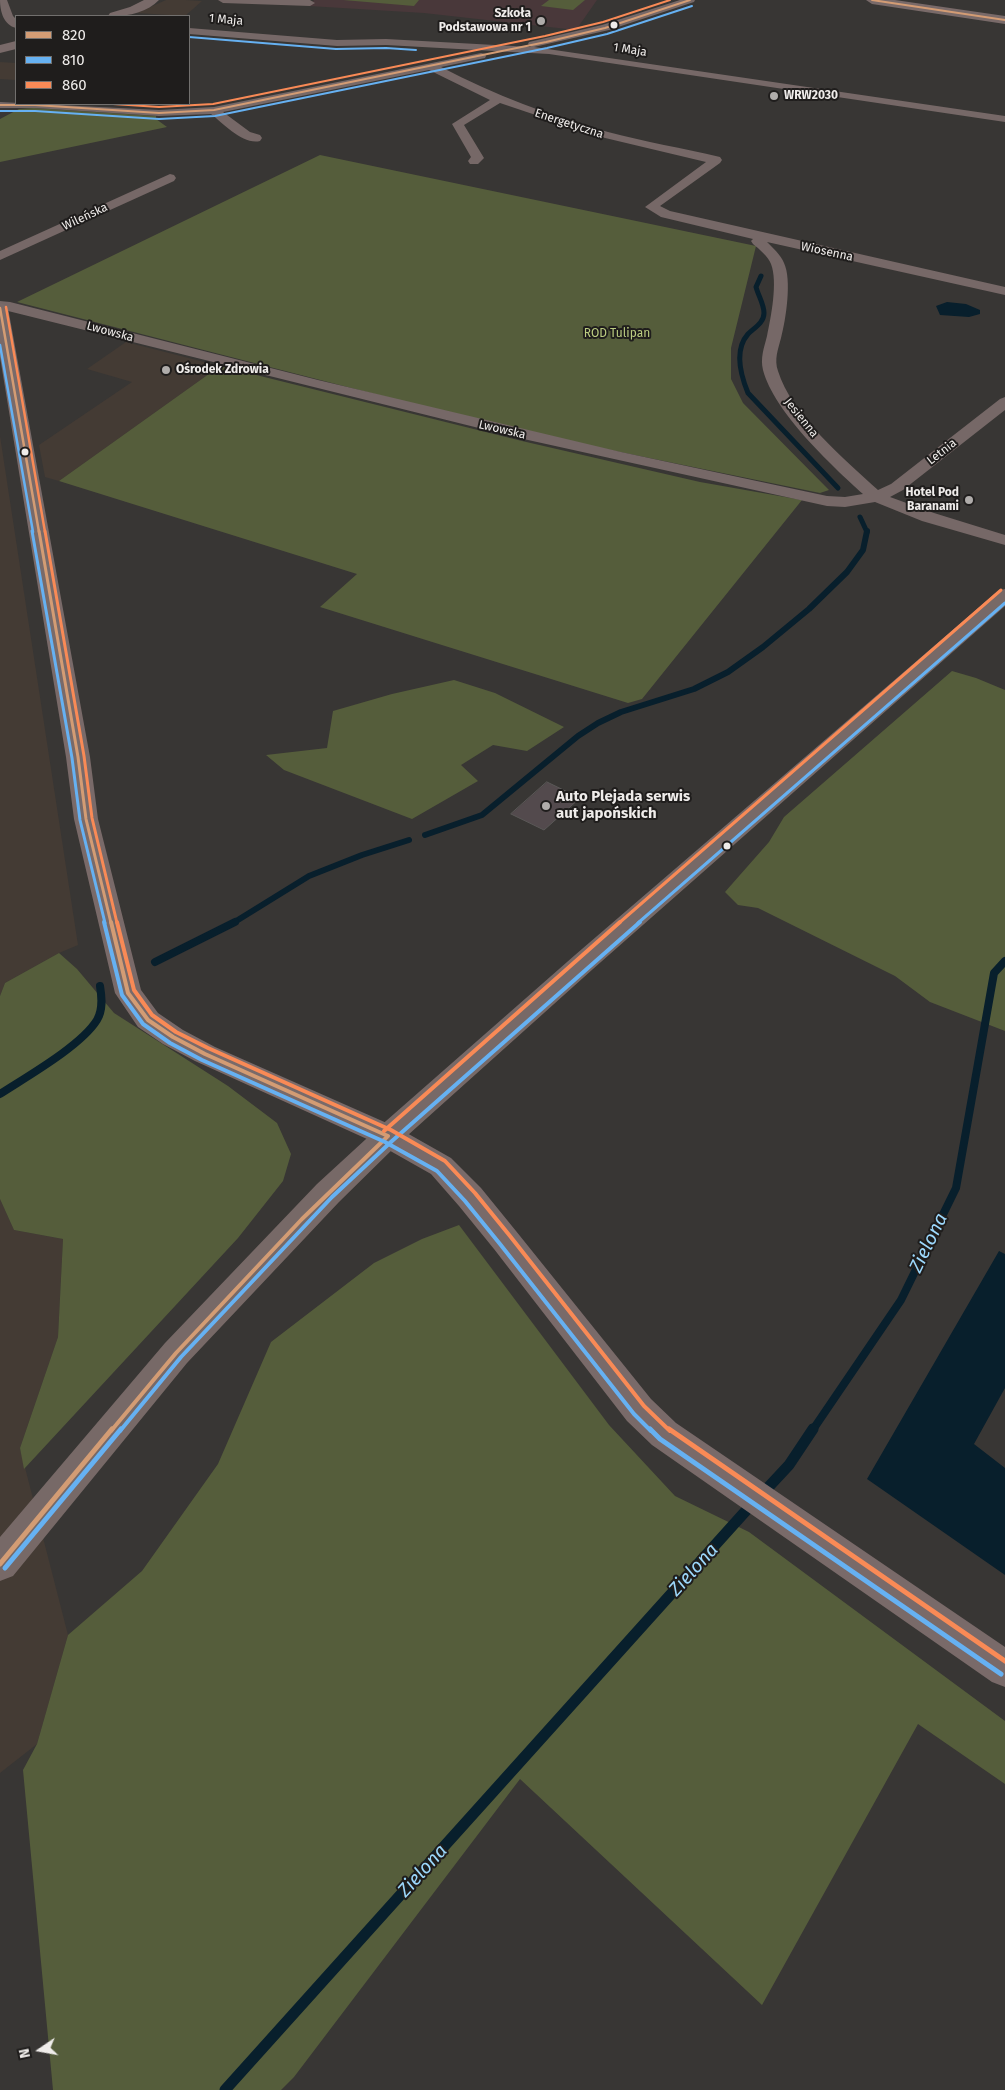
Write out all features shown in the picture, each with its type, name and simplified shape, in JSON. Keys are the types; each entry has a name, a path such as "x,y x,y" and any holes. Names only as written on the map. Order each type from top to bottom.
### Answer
{"main road":[{"path":"0,1564 176,1353 302,1219 388,1136 584,962 1005,596"}],"street":[{"path":"2,0 8,17 15,24"},
{"path":"117,15 134,10 153,0"},
{"path":"223,0 310,4"},
{"path":"0,106 35,105 159,114 214,110 605,28 690,0"},
{"path":"872,0 1005,20"},
{"name":"1 Maja","path":"190,31 337,43 386,42 549,52 924,106 1005,120"},
{"path":"0,49 15,45"},
{"name":"Energetyczna","path":"430,66 499,99 550,119 604,136 716,160"},
{"path":"474,160 478,158 458,124 499,99"},
{"path":"214,110 246,135 256,138"},
{"name":"Wiosenna","path":"716,160 651,207 666,214 761,237 1005,291"},
{"name":"Wileńska","path":"0,256 170,178"},
{"name":"Jesienna","path":"761,237 758,241 778,264 780,307 775,335 768,351 770,370 776,386 788,404 820,441 876,497"},
{"path":"0,306 78,756 86,819 128,993 148,1020 173,1037 388,1136 441,1166 499,1232 640,1410 664,1434 1005,1669"},
{"name":"Lwowska","path":"0,306 10,306 220,361 585,450 827,501 845,502 876,497"},
{"name":"Letnia","path":"876,497 897,486 1005,402"},
{"path":"876,497 928,517 1005,540"}],"shaded area":[{"path":"166,0 202,1 186,15 137,13"},
{"name":"Szkoła Podstawowa nr 1","path":"314,0 597,0 576,30 424,13 309,6"},
{"path":"0,62 15,63 15,80 0,79"},
{"path":"126,342 220,366 59,481 45,477 39,445 132,382 87,369"},
{"path":"0,436 78,945 59,953 5,983 0,996"},
{"path":"0,1199 14,1230 63,1239 58,1337 20,1448 68,1635 37,1744 0,1773"}],"green space":[{"path":"343,0 419,0 414,6"},
{"path":"549,0 585,0 573,10 541,6"},
{"path":"34,108 156,116 156,119 167,127 0,162 0,119 19,109"},
{"name":"ROD Tulipan","path":"320,155 756,246 731,348 731,379 743,403 829,490 820,493 581,444 398,400 17,302"},
{"path":"220,366 522,441 700,482 802,500 642,699 628,703 320,607 357,574 59,481"},
{"path":"952,671 976,678 1005,690 1005,1031 930,1002 895,976 758,908 738,905 725,892 769,842 784,817"},
{"path":"454,680 495,693 564,727 527,751 493,745 461,765 478,781 412,819 284,770 266,755 327,748 333,711 392,694"},
{"path":"59,953 77,969 114,1013 228,1086 277,1123 291,1154 283,1181 238,1238 24,1469 20,1448 58,1337 63,1239 14,1230 0,1199 0,996 5,983"},
{"path":"459,1225 609,1425 675,1496 749,1532 1005,1721 1005,1784 918,1724 762,2005 520,1779 294,2077 281,2090 53,2090 23,1770 37,1744 68,1635 142,1571 218,1464 271,1342 374,1263 422,1239"}],"water":[{"path":"947,302 966,304 980,310 980,314 969,317 940,315 936,306"},
{"path":"999,1251 1005,1254 1005,1388 974,1444 1005,1468 1005,1575 867,1479"}],"building":[{"name":"Auto Plejada serwis aut japońskich","path":"547,782 580,798 544,830 511,814"}],"waterway":[{"path":"761,276 756,287 763,306 764,317 748,334 741,348 740,363 745,386 748,393 838,488"},
{"path":"860,517 867,532"},
{"path":"425,835 482,815 578,736 598,723 621,712 694,689 728,672 763,647 809,609 847,572 863,550 867,532"},
{"path":"233,923 309,876 362,855 409,840"},
{"path":"155,962 233,923"},
{"name":"Zielona","path":"812,1431 901,1300 956,1188 994,973 1005,961"},
{"path":"0,1094 66,1050 89,1030 97,1020 100,1012 102,999 100,986"},
{"name":"Zielona","path":"762,1494 789,1465 813,1429"},
{"name":"Zielona","path":"225,2090 752,1504"}],"transit line":[{"name":"860","path":"128,105 159,107 213,104 545,36 603,22 670,0"},
{"name":"820","path":"0,105 35,105 159,113 214,110 546,42 605,28 690,0"},
{"name":"820","path":"872,0 1005,20"},
{"name":"810","path":"0,111 35,111 159,119 215,116 547,48 607,34 692,6"},
{"name":"810","path":"190,37 336,49 386,48 416,50"},
{"name":"860","path":"6,307 84,756 92,818 134,990 152,1015 176,1032 208,1048 391,1130 445,1161 475,1193 510,1236 644,1406 668,1429 1005,1661"},
{"name":"820","path":"0,308 78,757 86,819 128,993 148,1020 173,1037 205,1054 388,1136"},
{"name":"810","path":"0,345 72,758 80,820 122,995 143,1024 170,1043 202,1060 385,1142 437,1171 465,1201 500,1244 634,1414 660,1439 1001,1674"},
{"name":"860","path":"384,1131 580,957 1001,590"},
{"name":"810","path":"5,1568 181,1357 332,1197 392,1141 588,967 1005,603"},
{"name":"820","path":"0,1564 176,1353 302,1219 388,1136"}],"place":[{"name":"Szkoła Podstawowa nr 1","path":"541,21"},
{"name":"WRW2030","path":"774,96"},
{"name":"Ośrodek Zdrowia","path":"166,370"},
{"name":"Hotel Pod Baranami","path":"969,500"},
{"name":"Auto Plejada serwis aut japońskich","path":"546,806"}]}
